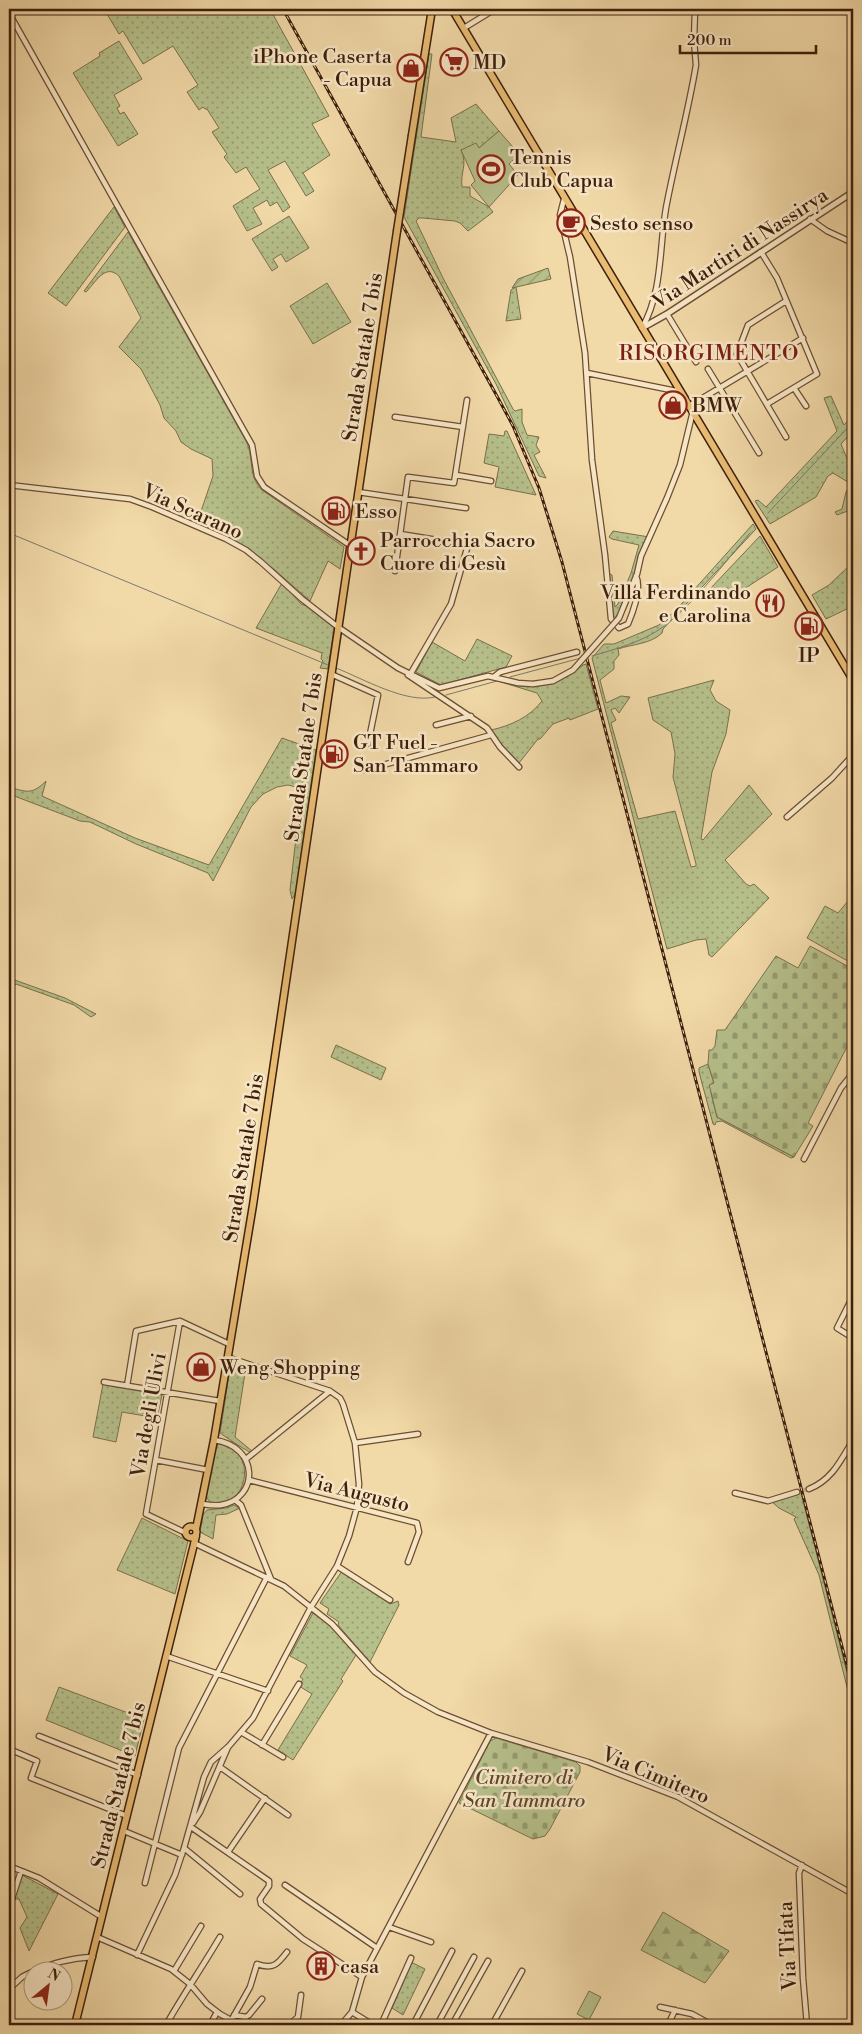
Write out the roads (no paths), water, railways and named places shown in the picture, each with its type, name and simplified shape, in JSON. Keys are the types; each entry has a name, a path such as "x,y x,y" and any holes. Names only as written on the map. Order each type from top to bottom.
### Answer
{"main road":[{"name":"Strada Statale 7 bis","path":"76,2025 191,1551 191,1533 201,1507 214,1440 253,1205 397,231 432,9"},
{"path":"452,9 564,199 683,392 853,680"}],"street":[{"path":"464,28 495,9"},
{"path":"642,328 648,318 657,287 666,207 696,65 694,41 695,9"},
{"path":"9,13 252,445 260,482 264,487 350,546"},
{"name":"Via Martiri di Nassirya","path":"642,328 667,314 853,192"},
{"path":"564,199 560,215 570,256 587,373 592,460 611,619 619,628 628,624 633,610 638,582 636,576"},
{"path":"810,220 827,231 853,243"},
{"path":"761,252 777,278 817,374 767,404"},
{"path":"786,302 748,325 737,354 786,437"},
{"path":"667,314 696,362"},
{"path":"398,668 439,688 488,676 495,676 518,683 532,684 553,681 573,670 619,618 636,576 641,556 680,465 692,408 719,388 803,338"},
{"path":"708,369 759,453"},
{"path":"587,373 683,392"},
{"path":"794,388 806,406"},
{"path":"395,571 408,477 454,483 467,400"},
{"path":"395,417 463,428"},
{"path":"456,475 491,481"},
{"name":"Via Scarano","path":"9,485 130,499 226,539 246,550 302,599 338,627 398,668"},
{"path":"358,492 466,508"},
{"path":"400,534 468,545 451,604 411,673"},
{"path":"495,676 500,672 577,652"},
{"path":"398,668 487,728 491,736 519,767"},
{"path":"331,674 378,695 368,744"},
{"path":"436,725 471,716"},
{"path":"365,770 491,736"},
{"path":"787,817 832,778 853,755"},
{"path":"804,1159 841,1088 853,1073"},
{"path":"853,1296 837,1328 853,1338"},
{"path":"127,1386 136,1331 180,1321 229,1344"},
{"name":"Via degli Ulivi","path":"180,1321 146,1514 177,1529 191,1533"},
{"path":"137,1956 182,1855 210,1762 229,1746 253,1718 312,1607 337,1566 349,1536 357,1507 359,1484 356,1443 340,1398 330,1391 227,1358"},
{"path":"104,1382 220,1401"},
{"path":"246,1459 330,1391"},
{"path":"356,1443 418,1434"},
{"path":"201,1507 220,1506 236,1500 248,1480 246,1459 237,1447 230,1443 214,1440"},
{"path":"809,1489 824,1482 845,1456 853,1440"},
{"path":"156,1460 208,1470"},
{"name":"Via Augusto","path":"248,1480 417,1523 419,1532 408,1562"},
{"path":"735,1493 768,1500 797,1492"},
{"path":"146,1883 154,1843 179,1748 216,1673 269,1578 240,1505 236,1500"},
{"name":"Via Cimitero","path":"191,1533 284,1586 332,1624 375,1672 438,1712 491,1733 588,1762 678,1797 853,1894"},
{"path":"337,1566 390,1600"},
{"path":"166,1656 268,1691"},
{"path":"262,1745 299,1684"},
{"path":"241,1732 283,1757"},
{"path":"341,2025 352,2012 362,1977 491,1733"},
{"path":"39,1736 138,1775"},
{"path":"190,1826 200,1812 229,1746"},
{"path":"9,1749 37,1761 31,1778 127,1816"},
{"path":"220,1767 288,1815"},
{"path":"228,1852 265,1798"},
{"path":"190,1826 269,1881 269,1886 260,1899 261,1904 303,1939 362,1977"},
{"path":"124,1831 182,1855"},
{"path":"184,1848 240,1894"},
{"name":"Via Tifata","path":"802,1865 799,1873 802,1972 808,2025"},
{"path":"9,1866 39,1878 102,1917"},
{"path":"9,1908 21,1871"},
{"path":"285,1885 377,1948"},
{"path":"174,1971 201,1926"},
{"path":"389,1927 431,1942"},
{"path":"166,2025 220,1936"},
{"path":"97,1937 174,1971 190,1984 207,2004 240,2025"},
{"path":"413,2025 452,1951"},
{"path":"231,2021 250,1987 257,1964 273,1967 277,1965 287,1952"},
{"path":"58,1962 72,1958 93,1957"},
{"path":"436,2025 474,1957"},
{"path":"381,2025 411,1958"},
{"path":"452,2025 488,1961"},
{"path":"492,2025 522,1971"},
{"path":"9,1989 22,1977"},
{"path":"288,2025 298,2017 300,1995"},
{"path":"234,2015 246,2017 262,1998"},
{"path":"660,2007 692,2014 712,2025"},
{"path":"668,2025 675,2010"},
{"path":"210,2025 217,2012"},
{"path":"352,2012 373,2025"}],"waterway":[{"path":"768,513 853,422"},
{"path":"9,533 328,665"},
{"path":"592,656 638,641 663,627 686,607 750,533"},
{"path":"510,677 581,658"},
{"path":"336,668 398,694 411,697 435,697"},
{"path":"446,695 497,681"}],"tunnel":[{"path":"797,1492 809,1489"}],"railway":[{"path":"283,9 513,426 539,488 562,562 853,1689"}],"place":[{"name":"MD","path":"454,62"},
{"name":"iPhone Caserta - Capua","path":"411,68"},
{"name":"Tennis Club Capua","path":"491,169"},
{"name":"Sesto senso","path":"571,223"},
{"name":"BMW","path":"673,405"},
{"name":"Esso","path":"336,511"},
{"name":"Parrocchia Sacro Cuore di Gesù","path":"361,551"},
{"name":"Villa Ferdinando e Carolina","path":"770,603"},
{"name":"IP","path":"809,626"},
{"name":"GT Fuel - San Tammaro","path":"334,754"},
{"name":"Weng Shopping","path":"201,1367"},
{"name":"casa","path":"321,1966"}],"district":[{"name":"RISORGIMENTO","path":"709,353"}],"park label":[{"name":"Cimitero di San Tammaro","path":"524,1788"}]}
